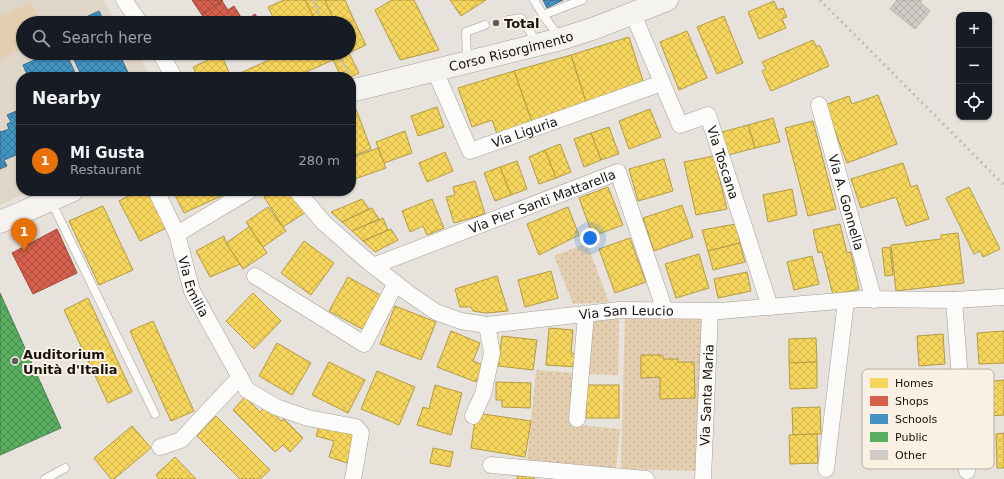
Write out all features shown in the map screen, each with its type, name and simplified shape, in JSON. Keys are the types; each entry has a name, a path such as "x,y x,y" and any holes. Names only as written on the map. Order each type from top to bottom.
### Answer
{"street":[{"path":"124,0 135,16"},
{"name":"Corso Risorgimento","path":"356,90 561,39 595,28 667,0"},
{"name":"Via Toscana","path":"633,14 680,125 708,115 770,307"},
{"path":"164,60 171,72"},
{"name":"Via Liguria","path":"435,71 470,151 662,83"},
{"name":"Via A. Gonnella","path":"819,105 874,300"},
{"name":"Via Pier Santi Mattarella","path":"373,266 618,172 664,311"},
{"path":"0,222 60,196"},
{"name":"Via Emilia","path":"158,196 177,234 192,291 246,390 276,407 308,418 356,427 361,433 353,479"},
{"path":"177,234 241,196"},
{"name":"Via San Leucio","path":"301,196 324,223 373,266 408,293 436,312 461,321 488,325 620,310 710,311 846,301 954,300 1004,297"},
{"path":"255,276 364,344 396,283"},
{"path":"954,300 959,369"},
{"path":"826,469 846,301"},
{"name":"Via Santa Maria","path":"703,479 710,311"},
{"path":"577,419 586,315"},
{"path":"473,416 483,394 492,353 488,325"},
{"path":"160,447 181,440 239,378"},
{"path":"491,465 646,479"}],"lane":[{"path":"534,0 561,39"},
{"path":"543,15 582,0"},
{"path":"508,20 521,18 538,45"},
{"path":"467,63 466,32 485,25"},
{"path":"51,200 155,414"},
{"path":"45,479 65,468"}],"path":[{"path":"313,0 321,16"},
{"path":"342,60 348,72"}],"shaded area":[{"path":"0,0 103,0 113,16 16,16 16,60 141,60 149,72 16,72 16,196 20,196 0,205"},
{"path":"31,2 38,16 16,16 16,51 0,59 0,17"},
{"path":"587,243 609,302 573,304 554,256"},
{"path":"625,314 706,316 702,471 621,469"},
{"path":"590,318 619,318 618,375 584,374"},
{"path":"536,370 575,373 570,424 620,429 616,469 527,461"}],"building: Homes":[{"path":"284,0 305,0 313,16 272,16 268,7"},
{"path":"305,0 325,0 332,16 313,16"},
{"path":"325,0 345,0 352,16 332,16"},
{"path":"392,0 414,0 439,50 400,60 375,10"},
{"path":"450,0 486,0 461,16"},
{"path":"774,1 778,10 783,8 787,17 782,19 786,28 759,39 748,12"},
{"path":"724,16 743,63 717,74 697,27"},
{"path":"356,24 366,45 356,50"},
{"path":"687,31 707,78 679,90 660,42"},
{"path":"629,37 644,84 586,102 571,55"},
{"path":"813,40 816,46 820,46 829,66 771,91 762,71 766,69 762,62"},
{"path":"571,55 586,102 532,122 514,71"},
{"path":"208,60 224,60 229,72 196,72 193,67"},
{"path":"269,60 333,60 306,72 242,72"},
{"path":"333,60 352,60 359,73 356,74 356,72 339,72"},
{"path":"514,71 532,122 497,134 492,120 472,127 458,88"},
{"path":"878,95 897,144 847,163 825,105 849,96 852,104"},
{"path":"437,107 444,127 418,136 411,116"},
{"path":"356,109 371,149 356,155"},
{"path":"650,109 661,137 629,149 619,121"},
{"path":"773,118 780,142 755,148 748,125"},
{"path":"813,121 836,209 808,216 785,128"},
{"path":"748,125 755,148 728,155 722,132"},
{"path":"609,127 619,154 601,160 591,133"},
{"path":"405,131 412,153 384,163 376,142"},
{"path":"591,133 601,160 584,167 574,139"},
{"path":"560,144 571,172 556,178 545,150"},
{"path":"378,148 386,168 356,179 356,156"},
{"path":"545,150 556,178 539,184 529,157"},
{"path":"445,152 453,171 427,182 419,163"},
{"path":"714,156 727,209 696,215 684,162"},
{"path":"664,159 673,191 638,201 629,169"},
{"path":"517,161 527,189 511,195 500,167"},
{"path":"903,163 911,187 917,185 929,219 906,226 896,197 861,208 851,179"},
{"path":"500,167 511,195 495,201 484,173"},
{"path":"475,181 485,214 454,223 446,197 455,195 453,187"},
{"path":"608,187 623,225 593,236 579,198"},
{"path":"969,187 1000,249 983,257 980,251 974,254 946,198"},
{"path":"792,189 797,215 768,222 763,195"},
{"path":"129,196 152,196 168,227 140,241 119,201"},
{"path":"176,196 221,196 184,213"},
{"path":"296,196 306,212 283,227 264,197"},
{"path":"362,199 369,209 342,222 331,212"},
{"path":"432,199 444,228 427,235 423,226 410,232 402,211"},
{"path":"682,205 693,237 654,251 643,218"},
{"path":"103,206 133,270 99,285 69,221"},
{"path":"268,207 286,231 263,247 246,222"},
{"path":"568,207 579,235 539,255 527,224"},
{"path":"372,208 379,219 352,231 342,222"},
{"path":"383,218 388,230 363,241 352,231"},
{"path":"736,224 740,243 708,251 702,230"},
{"path":"840,224 847,253 851,252 859,289 833,295 822,252 818,253 813,230"},
{"path":"249,227 267,253 243,269 226,243"},
{"path":"391,229 398,240 375,252 363,241"},
{"path":"958,233 964,283 896,291 891,245 941,239 941,235"},
{"path":"224,236 226,243 240,264 210,277 196,251"},
{"path":"630,238 646,282 615,293 599,249"},
{"path":"304,241 334,263 311,295 281,273"},
{"path":"740,243 745,262 713,270 708,251"},
{"path":"890,247 893,275 885,276 882,248"},
{"path":"699,254 709,288 676,298 665,264"},
{"path":"812,256 819,284 794,290 787,262"},
{"path":"551,271 558,298 525,307 518,280"},
{"path":"747,272 751,291 718,298 714,279"},
{"path":"497,276 508,311 486,313 473,311 471,307 460,307 455,289"},
{"path":"348,277 382,296 364,330 329,311"},
{"path":"253,293 281,321 254,349 226,321"},
{"path":"88,298 132,392 108,403 64,310"},
{"path":"395,306 436,322 421,360 380,344"},
{"path":"153,321 194,411 171,421 130,331"},
{"path":"549,328 573,330 571,353 578,354 577,367 546,365"},
{"path":"451,331 480,343 473,361 483,365 476,382 437,367"},
{"path":"1004,331 1004,363 979,364 977,333"},
{"path":"943,334 945,364 919,366 917,336"},
{"path":"502,336 537,340 533,370 498,366"},
{"path":"816,338 817,362 789,363 789,339"},
{"path":"277,343 311,363 292,395 259,376"},
{"path":"641,355 662,355 664,359 678,359 678,362 694,362 695,398 660,399 660,377 641,378"},
{"path":"329,362 365,380 348,413 312,395"},
{"path":"817,362 817,388 790,389 789,363"},
{"path":"377,371 415,387 399,425 361,409"},
{"path":"1004,380 1004,415 994,416 994,381"},
{"path":"496,382 531,383 530,408 502,407 502,400 496,400"},
{"path":"435,385 462,393 451,435 417,425 423,407 429,409"},
{"path":"586,385 619,385 619,418 586,418"},
{"path":"245,397 260,412 266,406 281,421 284,419 303,438 290,452 283,445 275,452 233,410"},
{"path":"820,407 821,434 793,435 792,408"},
{"path":"476,413 531,421 525,457 471,448"},
{"path":"216,416 270,470 260,479 240,479 197,436"},
{"path":"320,422 356,433 347,463 329,457 334,441 316,436"},
{"path":"132,426 151,448 114,479 111,479 94,458"},
{"path":"1004,433 1004,468 997,468 996,434"},
{"path":"817,434 818,463 790,464 789,435"},
{"path":"433,448 453,452 450,467 430,463"},
{"path":"175,457 196,479 159,479 156,475"},
{"path":"517,476 534,476 534,479 517,479"}],"building: Shops":[{"path":"192,0 223,0 202,15"},
{"path":"222,1 228,10 234,6 240,16 203,16 202,15"},
{"path":"57,229 77,273 33,294 12,253"}],"building: Schools":[{"path":"543,0 563,0 547,8"},
{"path":"99,11 102,16 88,16"},
{"path":"34,60 69,60 75,72 26,72 23,65"},
{"path":"74,60 122,60 128,72 80,72"},
{"path":"16,111 16,155 4,160 7,166 0,169 0,131 9,129 7,124 11,122 7,115"}],"building: Public":[{"name":"Auditorium Unità d'Italia","path":"0,293 61,428 0,455"}],"building: Other":[{"path":"897,0 921,0 921,3 930,11 915,29 890,9"}],"railway":[{"path":"820,0 1004,185"}],"place":[{"name":"Total","path":"496,23"},
{"name":"Mi Gusta","path":"24,251"},
{"name":"Auditorium Unità d'Italia","path":"15,361"}]}
